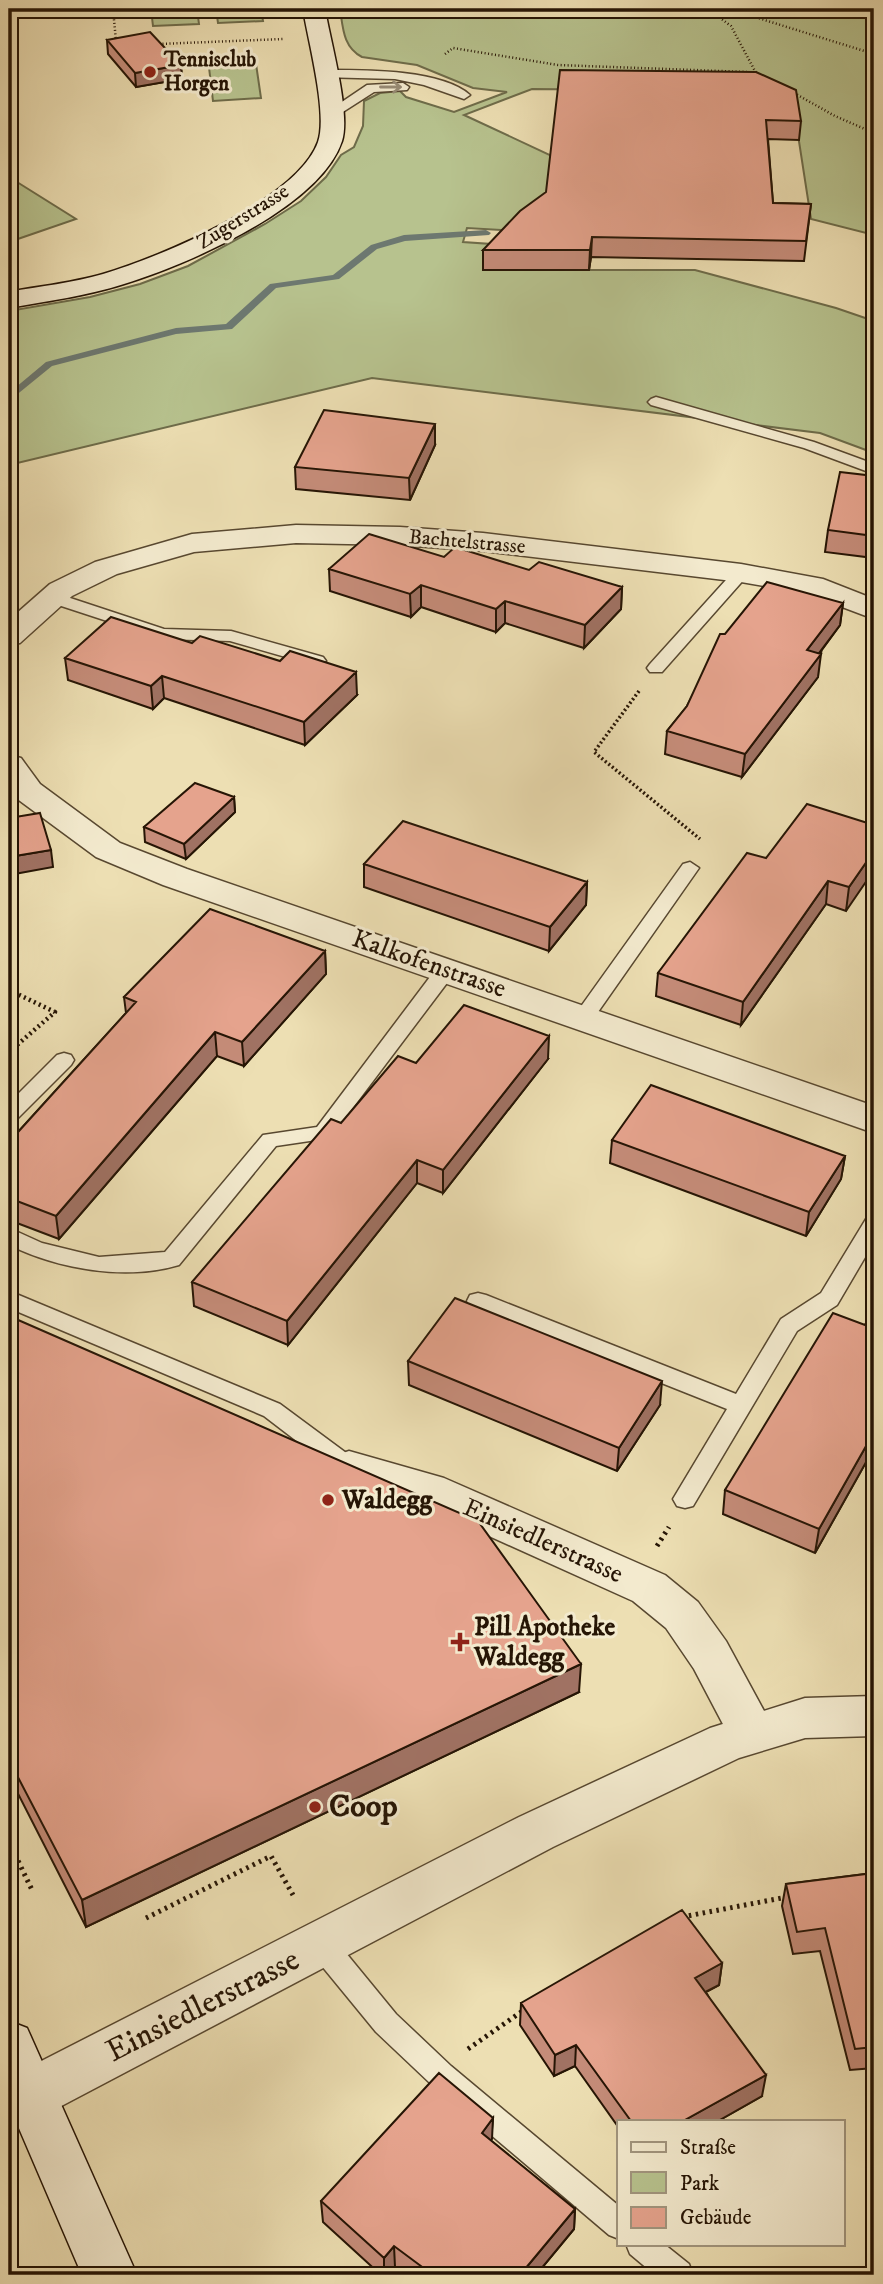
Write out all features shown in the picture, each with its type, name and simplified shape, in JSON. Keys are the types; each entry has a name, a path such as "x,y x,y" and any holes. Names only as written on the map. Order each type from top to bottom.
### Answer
{"street":[{"name":"Zugerstrasse","path":"9,300 113,280 158,265 225,233 285,194 313,170 331,140 330,114 314,9"},
{"name":"Bachtelstrasse","path":"57,594 106,568 192,543 296,534 400,536 483,542 741,573 812,585 874,610"},
{"path":"9,636 57,594"},
{"name":"Kalkofenstrasse","path":"9,765 28,791 108,850 174,877 584,1017 874,1120"},
{"name":"Einsiedlerstrasse","path":"349,1468 429,1490 649,1588 682,1615 710,1655 752,1733"},
{"name":"Einsiedlerstrasse","path":"31,2094 536,1832 727,1742 805,1718 874,1716"},
{"path":"9,2045 110,2275"}],"lane":[{"path":"324,74 391,73 412,76 464,95 400,86 380,87 364,91 330,114"},
{"path":"656,402 809,445 874,469"},
{"path":"656,668 741,573"},
{"path":"57,594 162,634 231,636 337,667"},
{"path":"584,1017 690,868"},
{"path":"9,1236 36,1249 99,1265 171,1259 270,1140 323,1133 446,970"},
{"path":"9,1115 64,1060"},
{"path":"685,1499 789,1325 829,1299 874,1224"},
{"name":"Einsiedlerstrasse","path":"9,1299 272,1410 349,1468"},
{"path":"478,1301 742,1406"},
{"path":"322,1945 386,2023 441,2075 617,2223"},
{"path":"643,2246 678,2275"}],"path":[{"path":"113,9 117,43"},
{"path":"412,76 453,48 558,65 756,73 732,26 708,9"},
{"path":"729,9 874,54"},
{"path":"150,44 319,38"},
{"path":"790,91 835,116 874,132"},
{"path":"656,668 594,752 708,845 690,868"},
{"path":"9,990 55,1012 9,1052"},
{"path":"9,1842 32,1890"},
{"path":"145,1917 271,1856 293,1895"},
{"path":"670,1924 681,1917 800,1895"},
{"path":"441,2075 465,2051 534,2004"}],"green space":[{"path":"151,9 197,9 199,24 153,26"},
{"path":"216,9 261,9 263,21 218,23"},
{"path":"340,9 874,9 874,235 811,219 794,109 754,91 532,89 464,115 552,156 545,212 520,231 467,228 463,242 506,245 505,270 695,270 874,321 874,453 820,433 372,378 9,465 9,311 90,297 140,284 188,266 265,224 301,201 326,177 341,155 354,147 363,126 364,101 380,93 400,91 406,97 454,112 507,92 473,88 417,65 362,57 347,42"},
{"path":"255,57 261,98 213,101 208,59"},
{"path":"9,177 76,219 9,242"}],"building":[{"path":"150,32 181,65 135,73 107,40"},
{"path":"560,70 756,72 796,90 801,121 766,120 773,203 811,204 806,241 592,237 590,250 483,250 520,211 546,192"},
{"path":"324,410 435,424 409,478 295,467"},
{"path":"840,472 874,476 874,536 828,530"},
{"path":"369,534 444,557 455,547 529,570 539,562 622,587 585,625 505,601 496,609 421,585 410,594 329,569"},
{"path":"767,582 843,603 807,650 821,654 745,754 667,731 687,706 720,634 725,634"},
{"path":"111,617 192,643 200,636 280,661 290,651 356,672 304,722 162,676 151,686 65,658"},
{"path":"195,783 234,797 184,844 144,827"},
{"path":"807,804 874,825 874,851 849,887 828,881 743,1002 658,973 747,853 766,858"},
{"path":"40,813 51,850 9,857 9,818"},
{"path":"403,821 587,882 550,927 364,864"},
{"path":"210,909 325,951 242,1042 215,1032 56,1216 9,1198 9,1142 136,1002 124,997"},
{"path":"464,1005 549,1036 443,1170 417,1160 287,1321 192,1282 331,1119 341,1123 398,1056 416,1063"},
{"path":"651,1085 845,1156 809,1212 612,1140"},
{"path":"455,1298 662,1381 619,1448 408,1361"},
{"path":"874,1310 874,1432 819,1529 725,1490 833,1313 865,1325"},
{"path":"9,1316 478,1521 581,1664 82,1900 9,1760"},
{"path":"874,1873 874,2047 855,2049 825,1928 797,1932 786,1884"},
{"path":"682,1910 722,1963 695,1978 766,2075 685,2120 630,2120 576,2045 555,2055 521,2003"},
{"path":"439,2073 493,2118 482,2133 575,2209 520,2275 433,2275 394,2246 384,2258 321,2201"}],"waterway":[{"path":"9,398 49,364 176,331 229,327 273,286 336,277 374,247 404,238 486,233"}],"place":[{"name":"Tennisclub Horgen","path":"150,72"},
{"name":"Waldegg","path":"328,1500"},
{"name":"Pill Apotheke Waldegg","path":"460,1642"},
{"name":"Coop","path":"315,1807"}]}
